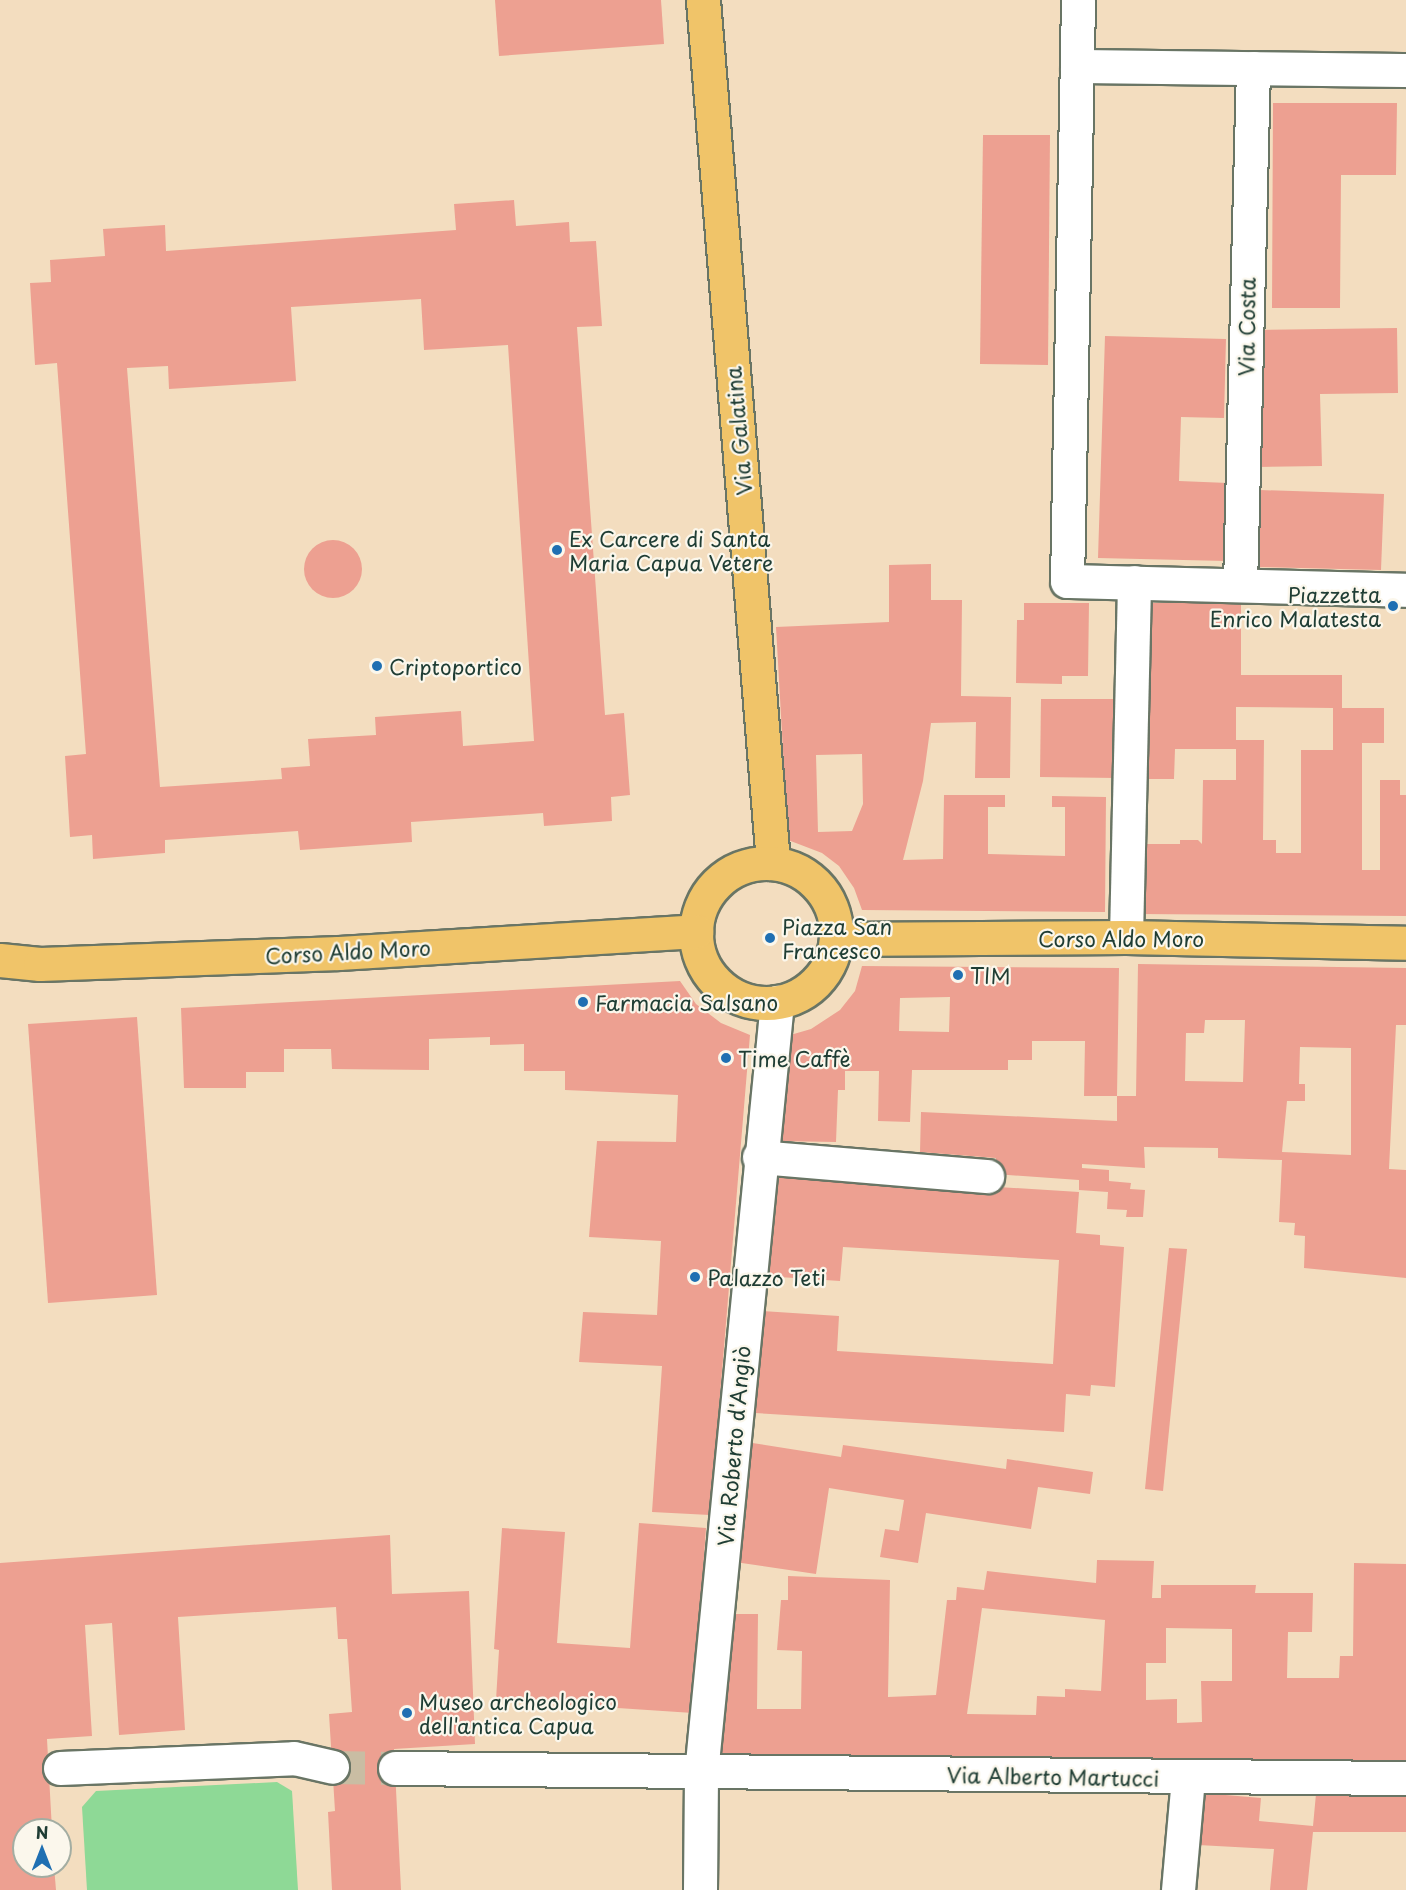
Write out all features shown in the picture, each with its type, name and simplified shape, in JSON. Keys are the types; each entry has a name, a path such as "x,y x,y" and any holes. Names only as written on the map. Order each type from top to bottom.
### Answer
{"main road":[{"name":"Via Galatina","path":"704,0 772,863"},
{"path":"772,863 794,868 812,880 826,897 834,917 836,939 830,961 818,980 799,994 777,1002 737,996 719,985 698,951 696,930 700,908 711,888 728,873 750,864 772,863"},
{"name":"Corso Aldo Moro","path":"0,960 40,964 339,953 696,930"},
{"name":"Corso Aldo Moro","path":"836,939 1126,937 1406,943"}],"street":[{"path":"1078,0 1067,581 1406,590"},
{"path":"1077,66 1406,70"},
{"name":"Via Costa","path":"1240,585 1253,68"},
{"path":"1126,937 1134,582"},
{"name":"Via Roberto d'Angiò","path":"700,1890 701,1773 759,1156 777,1002"},
{"path":"759,1156 987,1176"},
{"path":"60,1768 294,1758 332,1767"},
{"name":"Via Alberto Martucci","path":"395,1768 1188,1778 1406,1778"},
{"path":"1178,1890 1188,1778"}],"green space":[{"path":"277,1782 292,1791 298,1890 87,1890 82,1807 96,1791"}],"building":[{"path":"495,0 661,0 664,44 499,56"},
{"path":"1273,103 1397,103 1396,175 1341,175 1340,308 1272,308"},
{"path":"983,135 1050,135 1048,365 980,364"},
{"name":"Ex Carcere di Santa Maria Capua Vetere","path":"514,200 516,226 569,222 570,242 596,241 602,326 577,327 605,715 624,713 630,795 611,797 612,821 544,826 543,813 411,822 412,842 300,850 298,831 165,840 165,853 93,859 92,835 70,837 65,756 86,754 57,363 35,365 30,283 51,282 50,260 105,256 103,229 165,225 166,251 456,230 454,204","holes":["421,299 424,350 508,345 534,741 463,746 461,711 375,717 376,735 308,739 310,766 281,768 282,779 160,787 127,368 168,366 169,389 296,381 291,307"]},
{"path":"1397,328 1398,393 1320,394 1322,466 1257,467 1255,330"},
{"path":"1105,336 1226,339 1224,418 1181,417 1179,481 1228,483 1226,561 1098,558"},
{"path":"1260,490 1384,494 1381,570 1258,567"},
{"path":"333,540 344,542 357,553 362,569 360,580 349,593 333,598 322,596 309,585 304,569 306,558 317,545"},
{"path":"931,564 931,600 962,600 961,696 1011,697 1010,778 975,778 976,722 931,723 923,781 903,860 943,859 944,795 1005,795 1005,807 988,807 988,854 1065,856 1065,807 1052,807 1052,796 1106,797 1105,912 862,910 854,888 839,866 822,853 788,840 776,627 889,622 889,565","holes":["862,754 863,804 852,831 818,832 816,755"]},
{"path":"1024,603 1089,603 1088,676 1062,676 1062,684 1016,683 1017,620 1024,620"},
{"path":"1139,603 1241,603 1241,675 1342,675 1342,708 1384,708 1384,743 1362,743 1362,870 1380,870 1380,780 1400,780 1400,795 1406,795 1406,916 1138,914 1138,844 1180,844 1180,840 1198,840 1202,844 1203,780 1236,780 1236,749 1175,749 1174,779 1137,779","holes":["1236,707 1333,708 1333,750 1301,750 1301,853 1276,853 1276,840 1263,840 1264,740 1236,740"]},
{"path":"1041,699 1117,699 1116,778 1040,777"},
{"path":"1138,964 1406,968 1406,1025 1396,1025 1389,1169 1406,1170 1406,1278 1304,1268 1305,1236 1294,1235 1295,1223 1279,1222 1282,1160 1218,1158 1218,1148 1144,1147 1145,1168 1082,1164 1082,1168 1109,1170 1109,1181 1131,1183 1130,1189 1145,1190 1143,1217 1126,1217 1127,1210 1107,1209 1108,1192 1079,1190 1079,1180 995,1174 996,1158 920,1152 921,1112 1117,1121 1117,1096 1136,1096","holes":["1205,1020 1245,1020 1243,1082 1185,1081 1186,1033 1204,1033","1300,1047 1351,1048 1351,1155 1282,1152 1287,1101 1305,1101 1305,1084 1299,1084"]},
{"path":"862,966 1119,968 1117,1096 1084,1096 1085,1041 1032,1041 1032,1060 1008,1060 1008,1070 912,1070 910,1122 878,1121 879,1071 845,1071 845,1090 838,1090 836,1142 777,1141 780,1038 811,1029 840,1010 855,991","holes":["950,997 949,1032 899,1031 900,998"]},
{"path":"680,981 696,1004 721,1023 750,1035 710,1515 652,1512 662,1366 579,1362 583,1312 657,1315 661,1241 589,1237 597,1141 676,1142 678,1095 565,1090 565,1071 524,1071 524,1044 490,1045 490,1037 429,1039 429,1070 332,1069 331,1049 284,1049 284,1072 246,1072 246,1088 184,1088 181,1008"},
{"path":"137,1017 157,1295 48,1303 28,1024"},
{"path":"771,1173 1079,1192 1076,1233 1100,1235 1100,1245 1124,1247 1115,1387 1091,1385 1090,1396 1066,1394 1064,1432 755,1413 762,1311 839,1316 837,1351 1053,1364 1059,1260 843,1247 840,1281 764,1276"},
{"path":"1169,1248 1187,1249 1163,1491 1145,1489"},
{"path":"746,1442 841,1457 843,1445 1006,1469 1007,1459 1093,1472 1090,1494 1038,1487 1031,1529 926,1513 918,1563 880,1557 885,1529 899,1531 904,1500 829,1488 816,1574 728,1561"},
{"path":"639,1523 706,1528 693,1713 496,1700 499,1650 494,1649 502,1528 565,1532 557,1643 630,1648"},
{"name":"Museo archeologico dell'antica Capua","path":"390,1535 392,1594 469,1591 475,1744 394,1749 401,1890 332,1890 328,1812 335,1811 329,1714 352,1712 347,1639 338,1639 336,1607 178,1617 185,1730 119,1735 112,1623 85,1625 92,1736 47,1739 51,1818 12,1818 12,1878 55,1878 56,1890 0,1890 0,1563"},
{"path":"1097,1560 1154,1561 1152,1598 1161,1598 1161,1585 1256,1585 1255,1593 1313,1593 1312,1632 1288,1632 1287,1678 1339,1678 1340,1656 1353,1656 1354,1563 1406,1564 1406,1763 709,1759 723,1614 758,1614 757,1709 801,1709 802,1651 777,1650 781,1600 788,1600 788,1576 890,1580 888,1697 936,1695 947,1600 956,1600 957,1587 984,1590 987,1571 1096,1583","holes":["982,1608 1105,1620 1101,1691 1065,1689 1065,1697 1037,1696 1036,1715 967,1714","1166,1628 1232,1629 1232,1681 1201,1681 1202,1722 1177,1723 1177,1699 1146,1700 1146,1663 1166,1663"]},
{"path":"1317,1783 1406,1784 1406,1832 1313,1832 1307,1890 1270,1890 1274,1849 1198,1845 1202,1793 1261,1798 1259,1821 1313,1826"}],"tunnel":[{"path":"332,1767 395,1768"}],"place":[{"name":"Ex Carcere di Santa Maria Capua Vetere","path":"557,550"},
{"name":"Piazzetta Enrico Malatesta","path":"1393,606"},
{"name":"Criptoportico","path":"377,666"},
{"name":"Piazza San Francesco","path":"770,938"},
{"name":"TIM","path":"958,975"},
{"name":"Farmacia Salsano","path":"583,1002"},
{"name":"Time Caffè","path":"726,1058"},
{"name":"Palazzo Teti","path":"695,1277"},
{"name":"Museo archeologico dell'antica Capua","path":"407,1713"}]}
